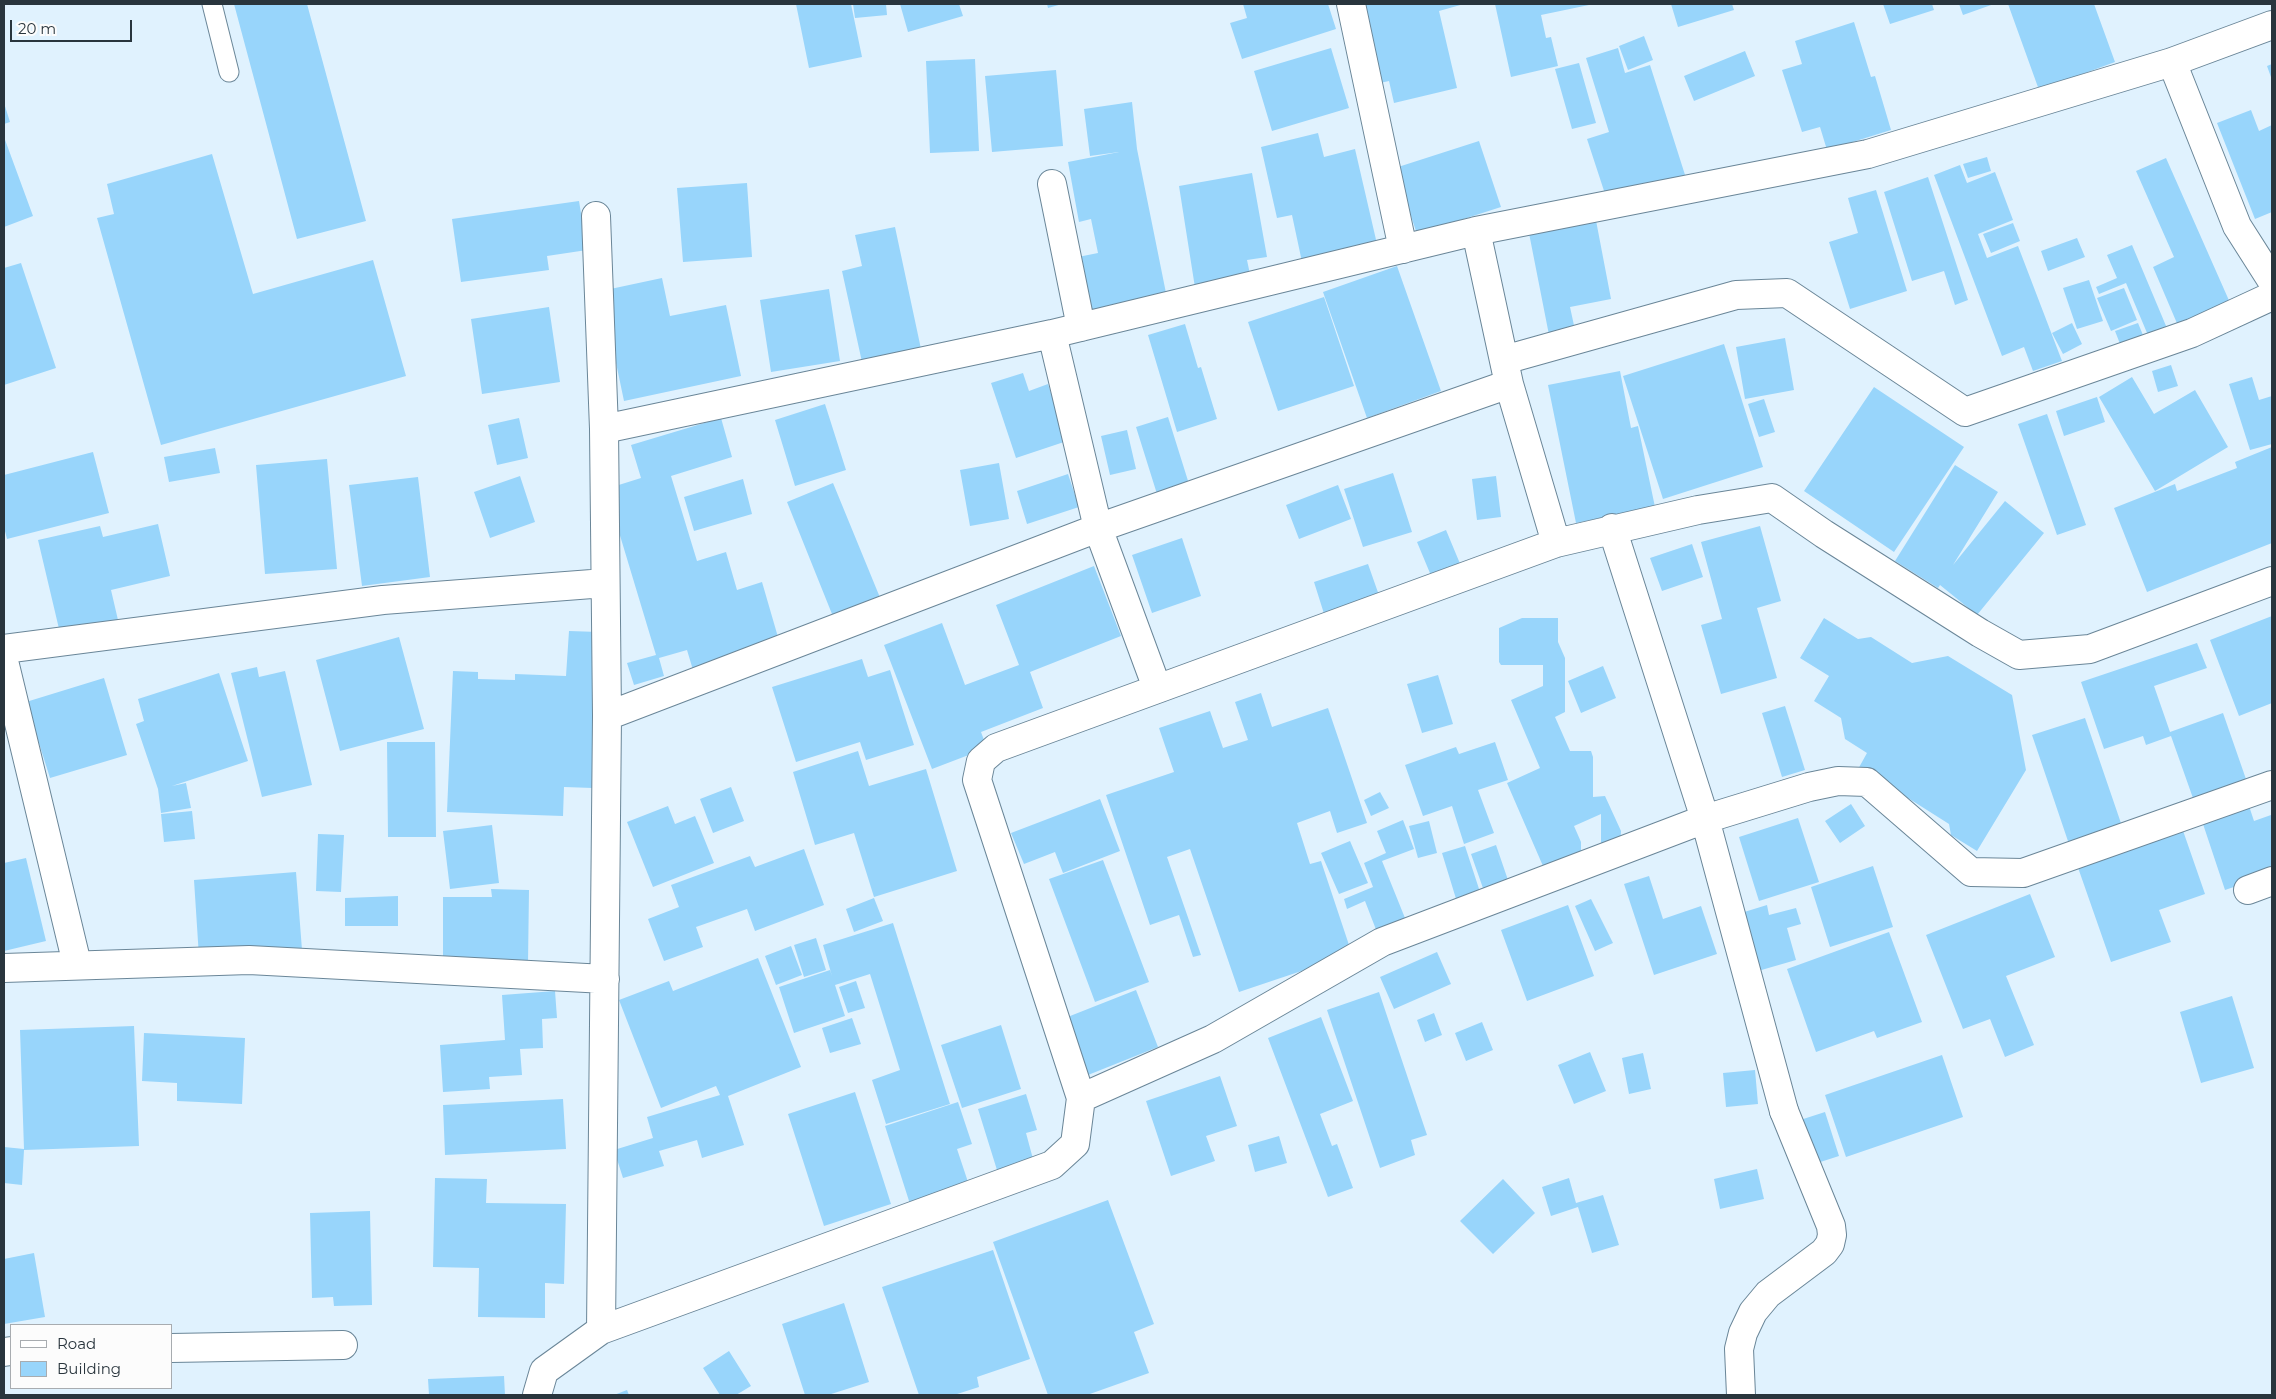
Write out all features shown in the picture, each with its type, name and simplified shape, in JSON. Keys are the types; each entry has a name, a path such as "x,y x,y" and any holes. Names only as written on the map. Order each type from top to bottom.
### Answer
{"street":[{"path":"1351,4 1403,249"},
{"path":"604,429 1052,334 1476,231 1868,154 2172,62 2272,25"},
{"path":"2172,62 2237,226 2272,281"},
{"path":"1052,184 1081,327"},
{"path":"596,216 604,429 607,716 601,1330"},
{"path":"1476,231 1507,372 1556,543"},
{"path":"607,716 1507,372 1736,296 1787,293 1965,412 2192,333 2272,296"},
{"path":"1052,334 1098,528 1157,688"},
{"path":"537,1395 544,1371 601,1330 1052,1165 1075,1144 1081,1098 977,780 981,761 996,748 1556,543 1612,528 1698,510 1772,498 1824,534 1980,633 2019,655 2090,649 2272,581"},
{"path":"1612,528 1705,819 1784,1111 1831,1226 1830,1244 1824,1252 1768,1294 1753,1312 1743,1333 1740,1349 1741,1395"},
{"path":"4,649 383,600 605,583"},
{"path":"4,661 77,964"},
{"path":"1081,1098 1213,1039 1382,942 1705,819 1809,787 1838,781 1867,782 1971,872 2024,873 2272,785"},
{"path":"4,968 77,964 249,960 605,978"},
{"path":"172,1348 343,1345"}],"lane":[{"path":"212,4 229,72"}],"building":[{"path":"234,4 307,4 366,221 297,239"},
{"path":"796,4 851,4 862,57 809,68"},
{"path":"853,4 886,4 887,15 855,18"},
{"path":"900,4 959,4 963,16 908,32"},
{"path":"1047,4 1062,4 1048,8"},
{"path":"1243,4 1328,4 1336,29 1242,59 1230,23 1247,18"},
{"path":"1362,4 1464,4 1439,11 1457,88 1394,103 1389,81 1380,83"},
{"path":"1495,4 1589,5 1541,15 1546,38 1551,37 1558,66 1511,77"},
{"path":"1671,4 1732,4 1734,10 1678,27"},
{"path":"1883,4 1932,4 1934,10 1890,24"},
{"path":"1959,4 1994,4 1963,15"},
{"path":"2008,4 2094,4 2115,62 2039,90"},
{"path":"1854,22 1871,77 1875,76 1891,130 1827,150 1820,127 1802,132 1782,70 1802,64 1795,41"},
{"path":"1644,36 1653,60 1628,70 1619,46"},
{"path":"1331,48 1349,108 1272,131 1254,71"},
{"path":"1618,48 1625,73 1650,65 1686,178 1608,203 1587,139 1609,132 1586,58"},
{"path":"1745,51 1755,76 1694,101 1684,76"},
{"path":"975,59 979,151 930,153 926,61"},
{"path":"1579,63 1596,123 1572,129 1555,69"},
{"path":"2272,64 2272,80 2267,66"},
{"path":"1056,70 1063,146 992,152 985,76"},
{"path":"1132,102 1137,149 1167,298 1089,314 1078,257 1098,253 1091,219 1079,222 1068,162 1119,152 1090,156 1084,109"},
{"path":"4,103 10,122 4,124"},
{"path":"2251,110 2259,131 2272,125 2272,212 2255,219 2217,123"},
{"path":"1318,133 1324,157 1355,149 1377,244 1302,262 1292,215 1277,218 1261,147"},
{"path":"4,137 33,216 4,227"},
{"path":"1479,141 1501,207 1417,234 1395,168"},
{"path":"212,154 253,294 373,260 406,376 161,445 97,218 114,214 107,184"},
{"path":"1987,157 1991,171 1968,178 1963,164"},
{"path":"2166,158 2231,305 2179,328 2153,267 2174,257 2136,171"},
{"path":"1960,165 1967,183 1995,172 2013,220 1978,234 1987,258 2018,246 2062,361 2033,371 2024,347 2002,356 1934,175"},
{"path":"1252,173 1267,257 1247,260 1252,284 1196,294 1179,186"},
{"path":"1928,177 1968,300 1955,305 1944,271 1912,281 1884,192"},
{"path":"747,183 752,257 683,262 677,188"},
{"path":"1876,190 1907,291 1850,309 1829,242 1858,233 1848,198"},
{"path":"579,201 587,250 547,256 549,270 461,282 452,219"},
{"path":"1594,210 1611,299 1570,307 1575,330 1549,335 1527,223"},
{"path":"2013,223 2020,241 1991,253 1983,234"},
{"path":"895,227 921,349 862,362 842,271 862,266 855,235"},
{"path":"2077,238 2085,257 2048,271 2041,251"},
{"path":"2132,245 2169,333 2150,340 2126,283 2099,294 2096,287 2117,278 2107,255"},
{"path":"21,263 56,368 4,385 4,268"},
{"path":"1397,266 1441,391 1367,418 1323,292"},
{"path":"662,278 670,316 726,305 741,376 624,401 601,291"},
{"path":"2089,280 2103,321 2077,329 2063,288"},
{"path":"2124,288 2137,320 2111,331 2097,298"},
{"path":"829,289 840,361 771,372 760,300"},
{"path":"1324,297 1354,386 1278,411 1248,322"},
{"path":"549,307 560,382 482,394 471,319"},
{"path":"2072,323 2082,344 2063,354 2052,333"},
{"path":"2138,323 2145,340 2122,349 2115,331"},
{"path":"1185,324 1198,368 1201,367 1217,419 1177,432 1148,335"},
{"path":"1785,338 1794,390 1745,399 1736,347"},
{"path":"1724,344 1763,467 1663,499 1623,376"},
{"path":"2171,365 2178,386 2158,392 2152,371"},
{"path":"1620,371 1631,428 1638,426 1655,507 1576,523 1548,385"},
{"path":"1023,373 1029,391 1048,384 1067,441 1016,458 991,383"},
{"path":"2132,377 2154,414 2195,390 2228,447 2155,491 2099,397"},
{"path":"2252,377 2259,400 2272,396 2272,444 2250,450 2229,384"},
{"path":"1874,387 1964,447 1894,552 1804,491"},
{"path":"2097,397 2105,422 2064,436 2056,411"},
{"path":"1764,399 1775,432 1759,437 1748,404"},
{"path":"825,404 846,470 795,486 775,420"},
{"path":"2047,414 2086,525 2057,535 2018,424"},
{"path":"1168,417 1189,484 1157,494 1136,427"},
{"path":"519,418 528,458 497,465 488,425"},
{"path":"721,418 732,457 671,476 697,561 726,552 737,590 762,582 780,644 693,670 687,650 659,658 664,676 634,685 627,663 656,655 606,489 641,478 631,445"},
{"path":"1127,430 1136,469 1110,475 1101,436"},
{"path":"2272,447 2272,543 2147,592 2114,508 2175,484 2177,491 2237,468 2235,462"},
{"path":"215,448 220,473 169,482 164,457"},
{"path":"93,452 109,513 7,539 4,527 4,475"},
{"path":"327,459 337,569 265,574 256,465"},
{"path":"999,463 1009,519 970,526 960,470"},
{"path":"1955,465 1998,492 1953,565 2005,501 2044,533 1977,615 1940,585 1938,588 1895,561"},
{"path":"1393,473 1412,532 1363,547 1344,489"},
{"path":"1068,474 1079,507 1027,524 1017,491"},
{"path":"520,476 535,522 490,538 474,492"},
{"path":"1496,476 1501,517 1477,520 1472,479"},
{"path":"418,477 430,577 362,586 349,485"},
{"path":"743,479 752,514 694,531 684,497"},
{"path":"833,483 881,600 834,619 787,502"},
{"path":"1338,485 1351,519 1299,539 1286,505"},
{"path":"158,524 170,576 111,590 118,620 60,633 38,540 100,526 103,537"},
{"path":"1760,526 1781,601 1757,608 1777,678 1721,694 1701,625 1722,619 1701,542"},
{"path":"1446,530 1461,566 1432,578 1417,542"},
{"path":"1182,538 1201,596 1152,613 1132,555"},
{"path":"1692,544 1703,577 1662,591 1650,558"},
{"path":"1368,564 1381,601 1326,620 1314,582"},
{"path":"1094,566 1121,636 1030,672 1043,708 981,732 987,748 932,769 884,645 942,623 965,685 1019,665 996,605"},
{"path":"2272,616 2272,703 2239,716 2210,640"},
{"path":"1522,618 1558,618 1558,642 1565,658 1565,712 1555,717 1570,751 1591,751 1593,757 1593,797 1605,796 1621,831 1620,850 1601,851 1601,814 1574,826 1581,842 1581,862 1546,873 1507,783 1540,768 1511,700 1543,686 1543,665 1501,665 1499,662 1499,628"},
{"path":"1824,618 1858,639 1871,637 1912,663 1948,656 2012,695 2026,770 1977,851 1951,835 1949,824 1908,798 1895,801 1857,771 1867,753 1845,739 1841,718 1814,701 1829,676 1800,658"},
{"path":"569,631 599,632 593,788 564,787 563,816 447,812 453,671 478,672 478,679 515,680 515,674 566,676"},
{"path":"399,637 424,729 340,751 316,660"},
{"path":"2197,643 2207,668 2154,686 2170,732 2223,713 2247,782 2194,801 2171,736 2146,745 2143,736 2104,749 2081,682"},
{"path":"862,659 868,677 890,670 914,745 866,760 860,742 796,762 772,687"},
{"path":"1603,666 1616,698 1581,713 1568,681"},
{"path":"257,667 259,677 285,671 312,785 262,797 231,673"},
{"path":"219,673 248,761 172,786 186,783 191,808 161,813 158,789 136,724 144,721 138,699"},
{"path":"1438,675 1453,724 1422,733 1407,684"},
{"path":"104,678 127,755 50,778 26,702"},
{"path":"1261,693 1272,727 1328,708 1367,823 1337,833 1330,811 1297,823 1310,864 1321,861 1352,954 1239,992 1190,849 1167,857 1201,955 1193,957 1179,915 1150,925 1106,795 1174,772 1159,728 1210,711 1223,748 1248,740 1235,702"},
{"path":"1785,706 1805,770 1782,777 1762,713"},
{"path":"2085,718 2124,832 2071,850 2032,735"},
{"path":"387,742 435,742 436,837 388,837"},
{"path":"1495,742 1508,780 1478,790 1494,833 1464,844 1452,806 1423,816 1405,765 1456,747 1459,754"},
{"path":"858,751 869,786 926,769 957,871 874,897 854,833 815,845 793,772"},
{"path":"731,787 744,821 713,833 700,799"},
{"path":"1380,792 1389,808 1371,816 1364,800"},
{"path":"2246,797 2254,821 2271,815 2272,817 2272,874 2225,890 2199,812"},
{"path":"1100,799 1120,851 1063,873 1055,852 1024,864 1011,833"},
{"path":"1851,804 1865,826 1840,843 1825,821"},
{"path":"668,806 675,824 695,816 714,863 653,887 627,822"},
{"path":"192,811 195,839 164,842 161,814"},
{"path":"1798,818 1819,882 1759,901 1739,837"},
{"path":"1403,820 1414,849 1382,861 1409,928 1380,940 1365,901 1347,909 1344,899 1373,887 1364,863 1386,853 1377,831"},
{"path":"1429,821 1437,853 1418,858 1409,826"},
{"path":"2180,822 2205,894 2159,910 2171,942 2111,962 2075,859"},
{"path":"492,825 499,883 450,889 443,831"},
{"path":"318,834 344,835 341,892 316,891"},
{"path":"1350,841 1368,883 1339,894 1321,853"},
{"path":"1496,845 1509,883 1484,891 1471,854"},
{"path":"1465,846 1481,895 1457,902 1442,853"},
{"path":"804,849 824,905 755,931 747,909 696,927 703,947 664,961 648,919 679,907 671,885 750,856 755,867"},
{"path":"26,858 46,941 4,951 4,863"},
{"path":"1103,860 1149,982 1095,1002 1049,879"},
{"path":"1873,866 1893,927 1830,947 1811,887"},
{"path":"296,872 302,950 199,957 194,880"},
{"path":"1649,876 1663,919 1701,906 1717,954 1654,975 1624,884"},
{"path":"491,889 529,890 528,963 443,963 443,897 492,897"},
{"path":"2030,894 2055,957 2006,976 2034,1045 2005,1057 1990,1019 1963,1029 1926,935"},
{"path":"398,896 398,926 345,926 345,898"},
{"path":"874,898 883,921 854,932 846,909"},
{"path":"1591,899 1613,943 1595,951 1575,906"},
{"path":"1568,905 1594,976 1527,1001 1501,930"},
{"path":"1767,905 1769,915 1796,908 1801,924 1787,928 1796,960 1758,971 1741,913"},
{"path":"893,923 950,1104 886,1124 872,1080 900,1070 870,974 835,985 845,1016 794,1033 779,987 830,970 832,976 823,945"},
{"path":"1889,932 1922,1022 1877,1038 1874,1031 1816,1052 1787,969"},
{"path":"816,938 826,970 804,977 794,945"},
{"path":"791,946 802,975 776,985 765,956"},
{"path":"1437,952 1451,984 1394,1009 1380,977"},
{"path":"758,958 801,1067 728,1096 744,1145 702,1158 697,1140 659,1151 664,1166 623,1178 614,1150 653,1138 647,1117 720,1095 716,1086 661,1108 619,1000 669,981 673,991"},
{"path":"856,981 865,1008 848,1013 839,987"},
{"path":"1136,990 1158,1047 1088,1075 1065,1018"},
{"path":"555,991 557,1018 542,1019 543,1048 520,1049 522,1075 489,1077 490,1089 443,1092 440,1045 505,1040 502,995"},
{"path":"1379,992 1427,1135 1411,1140 1415,1155 1380,1168 1327,1010"},
{"path":"2232,996 2254,1068 2201,1083 2180,1012"},
{"path":"1434,1013 1442,1035 1425,1042 1417,1020"},
{"path":"1321,1017 1353,1101 1320,1114 1332,1146 1337,1144 1353,1188 1328,1197 1268,1038"},
{"path":"852,1018 861,1044 830,1053 822,1028"},
{"path":"1482,1022 1493,1050 1466,1061 1455,1033"},
{"path":"1001,1025 1021,1089 962,1108 941,1045"},
{"path":"134,1026 139,1146 24,1150 22,1185 4,1183 4,1147 24,1149 20,1030"},
{"path":"144,1033 245,1038 242,1104 177,1101 177,1083 142,1081"},
{"path":"1590,1052 1606,1091 1574,1104 1558,1065"},
{"path":"1643,1053 1651,1089 1629,1094 1622,1058"},
{"path":"1942,1055 1963,1117 1846,1157 1825,1095"},
{"path":"1755,1070 1758,1104 1726,1107 1723,1073"},
{"path":"1220,1076 1237,1126 1206,1136 1215,1161 1171,1176 1146,1101"},
{"path":"855,1092 891,1204 824,1226 788,1114"},
{"path":"1026,1094 1037,1130 1026,1133 1033,1159 997,1170 978,1109"},
{"path":"563,1099 566,1149 445,1155 443,1105"},
{"path":"958,1102 972,1144 957,1149 969,1185 910,1204 885,1126"},
{"path":"1825,1112 1839,1156 1808,1166 1794,1122"},
{"path":"1279,1136 1287,1163 1255,1172 1248,1145"},
{"path":"1757,1169 1764,1199 1720,1209 1714,1179"},
{"path":"435,1178 487,1179 486,1203 566,1204 564,1284 545,1283 545,1318 478,1317 479,1268 433,1267"},
{"path":"1569,1178 1576,1203 1603,1195 1619,1245 1592,1253 1578,1207 1551,1216 1542,1187"},
{"path":"1503,1179 1535,1213 1493,1254 1460,1221"},
{"path":"1108,1200 1154,1324 1134,1332 1149,1373 1087,1395 1048,1395 993,1242"},
{"path":"370,1211 372,1305 334,1306 333,1297 312,1298 310,1213"},
{"path":"993,1250 1030,1359 977,1377 979,1387 954,1395 919,1395 882,1287"},
{"path":"34,1253 45,1317 4,1324 4,1259"},
{"path":"844,1303 869,1382 828,1395 805,1395 782,1324"},
{"path":"729,1351 751,1386 736,1395 720,1395 703,1368"},
{"path":"504,1376 505,1395 429,1395 428,1379"},
{"path":"627,1390 629,1395 614,1395"}]}
